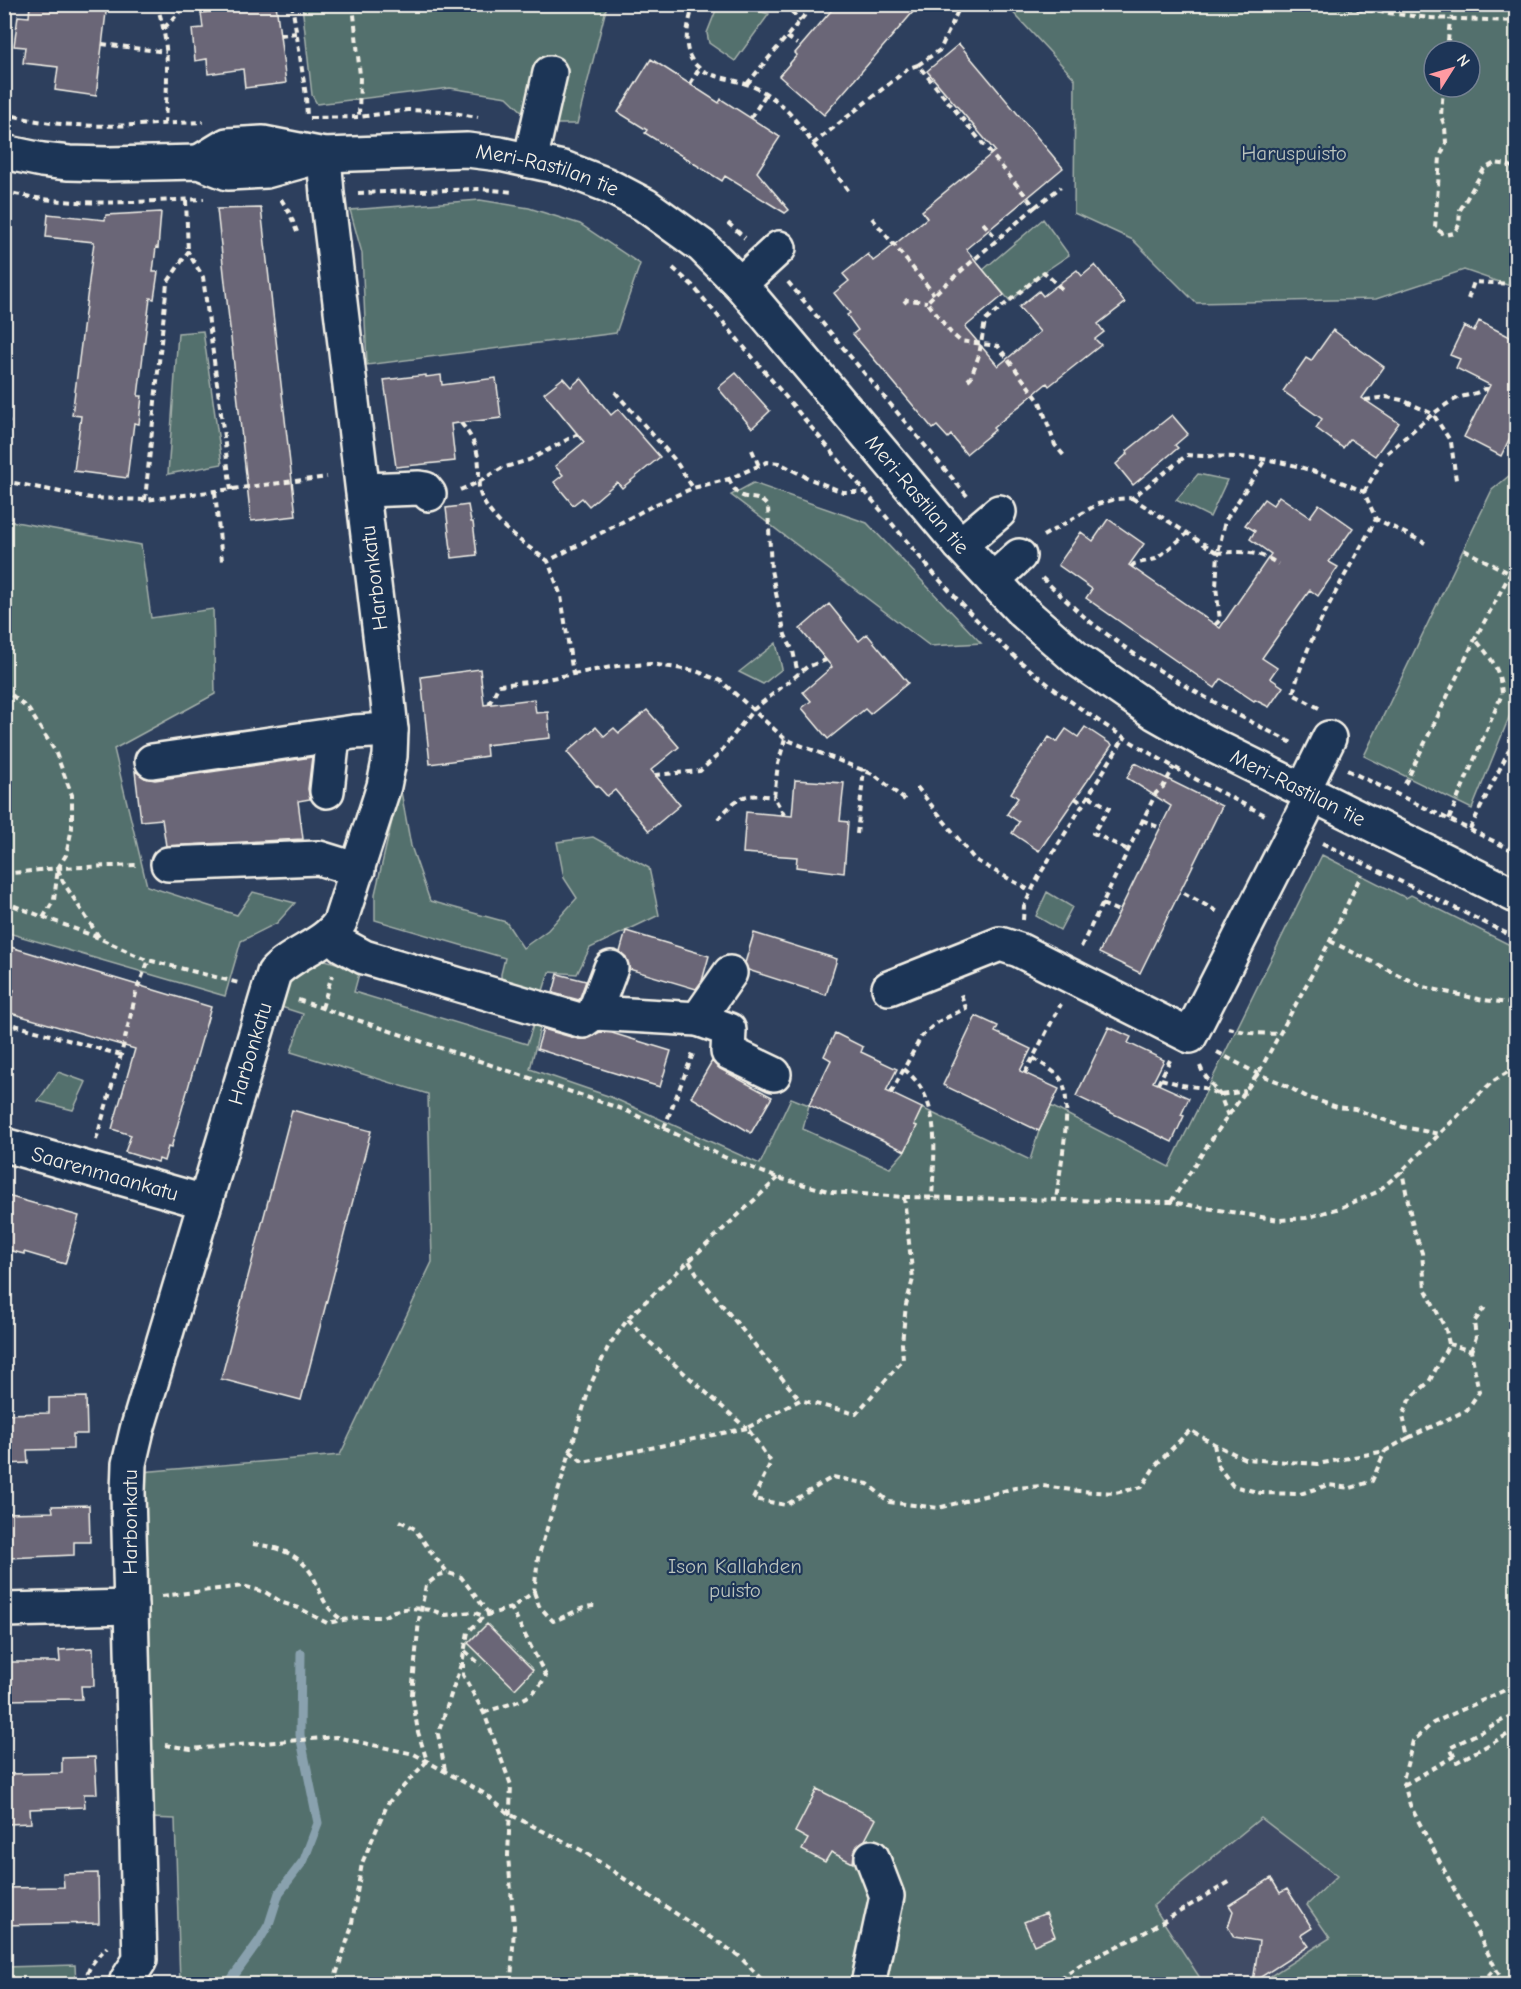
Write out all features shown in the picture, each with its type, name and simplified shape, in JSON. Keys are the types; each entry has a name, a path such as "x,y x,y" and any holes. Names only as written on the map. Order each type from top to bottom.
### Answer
{"street":[{"path":"530,161 550,73"},
{"name":"Meri-Rastilan tie","path":"4,152 42,160 107,164 199,162 227,145 254,143 324,155 467,150 500,154 563,168 607,185 645,205 702,246 740,284 960,545 1046,633 1077,659 1155,713 1206,742 1516,896"},
{"name":"Harbonkatu","path":"127,1980 140,1960 129,1464 137,1430 274,973 289,960 331,933 340,922 384,786 390,756 391,730 324,155"},
{"path":"740,284 779,248"},
{"path":"363,490 419,488 425,489 429,494"},
{"path":"960,545 999,512"},
{"path":"993,580 1019,556"},
{"path":"889,988 1000,944 1019,950 1070,975 1194,1029 1246,927 1307,794 1325,724"},
{"path":"152,761 354,732 391,730"},
{"path":"327,791 333,736"},
{"path":"168,864 319,858 358,870"},
{"path":"331,933 342,945 364,957 584,1021 594,1013 611,968"},
{"path":"701,1020 730,973"},
{"path":"594,1013 701,1020 729,1030 728,1052 774,1074"},
{"name":"Saarenmaankatu","path":"4,1145 205,1202"},
{"path":"4,1610 131,1607"},
{"path":"868,1984 887,1896 872,1857"}],"path":[{"path":"156,4 164,29 166,52 165,123"},
{"path":"164,29 188,4"},
{"path":"292,4 306,96 307,118"},
{"path":"353,4 360,76 359,117"},
{"path":"694,4 685,40 692,60 699,69 747,84 766,93 795,119 848,190"},
{"path":"784,4 801,21"},
{"path":"747,84 814,4"},
{"path":"813,144 909,68 918,65 940,50 961,4"},
{"path":"1315,4 1429,18 1516,21"},
{"path":"1448,39 1450,19"},
{"path":"280,35 296,33"},
{"path":"787,37 796,44"},
{"path":"102,44 166,52"},
{"path":"918,65 1035,207"},
{"path":"690,84 699,69"},
{"path":"751,118 766,93"},
{"path":"1442,99 1441,116 1446,143 1440,157 1435,228 1444,235 1454,233 1459,225 1460,210 1484,169 1495,163 1516,169"},
{"path":"927,302 997,239 1060,187"},
{"path":"4,191 56,201 125,202 207,199"},
{"path":"279,196 290,214 299,237"},
{"path":"186,200 188,252 203,277 231,490"},
{"path":"872,218 934,294"},
{"path":"983,223 997,239"},
{"path":"145,500 167,283 188,252"},
{"path":"968,380 971,377 981,344 985,321 1044,272 1063,290"},
{"path":"1468,299 1474,282 1516,284"},
{"path":"904,303 907,300 927,302 960,341 998,346 1035,393 1055,445 1065,457"},
{"path":"1387,453 1433,414 1456,399 1478,393 1484,388 1488,389"},
{"path":"615,392 675,460 693,488"},
{"path":"1365,400 1386,397 1402,399 1433,414 1451,442 1456,480"},
{"path":"461,423 473,438 479,465 480,492 486,505 502,524 548,561 561,596 573,674"},
{"path":"429,494 457,491 479,482 502,468 529,460 578,434"},
{"path":"752,450 759,465"},
{"path":"1019,556 1042,537 1098,504 1132,498 1187,455 1264,460 1288,464 1337,480 1364,492 1376,519 1425,543"},
{"path":"1215,625 1220,620 1216,587 1218,553 1225,521 1264,460"},
{"path":"1364,492 1382,461"},
{"path":"548,561 693,488 729,479 767,462 779,462 843,492 865,492"},
{"path":"4,482 91,498 145,500 327,477 326,466"},
{"path":"729,479 738,496 757,499 768,507 771,570 785,635 793,651 798,674"},
{"path":"215,492 222,561"},
{"path":"1132,498 1218,553 1246,551 1270,558 1278,564"},
{"path":"1325,724 1293,693 1297,677 1319,626 1376,519"},
{"path":"1131,567 1134,564 1156,559 1188,533"},
{"path":"1464,550 1511,574"},
{"path":"1405,784 1475,639 1516,563"},
{"path":"1449,819 1502,694 1501,680 1494,662 1475,639"},
{"path":"656,775 700,771 718,755 753,710 807,667 826,660"},
{"path":"489,704 499,685 536,681 617,666 651,664 696,671 721,681 784,739 864,769 875,775 906,801"},
{"path":"4,688 29,710 55,751 72,795 72,828 66,855 58,868 54,900 42,918"},
{"path":"1470,829 1516,736"},
{"path":"1019,950 1024,906 1031,891 1124,738"},
{"path":"784,739 774,797 784,815"},
{"path":"1025,1073 1069,986 1073,962 1142,820 1156,793 1163,787 1174,767"},
{"path":"856,834 864,769"},
{"path":"917,787 975,860 1031,891"},
{"path":"718,819 734,802 744,796 754,794 774,797"},
{"path":"1089,796 1109,808 1094,833 1128,850"},
{"path":"1075,798 1083,804"},
{"path":"1142,820 1160,828"},
{"path":"4,874 58,868 168,864"},
{"path":"58,868 63,882 99,938"},
{"path":"1171,1202 1258,1074 1330,940 1361,875"},
{"path":"1184,893 1246,927"},
{"path":"4,902 99,938 149,960 241,984 244,977"},
{"path":"1102,904 1119,912"},
{"path":"1330,940 1424,987 1483,1000 1516,1004"},
{"path":"87,1169 121,1055 137,989 149,960"},
{"path":"891,1093 927,1030 966,1008 961,994"},
{"path":"289,997 625,1110 724,1157 778,1178 832,1192 932,1198 1171,1202 1279,1220 1306,1218 1357,1202 1377,1192 1402,1171 1492,1082 1516,1067"},
{"path":"664,1128 701,1020"},
{"path":"4,1022 121,1055"},
{"path":"4,1030 19,1026"},
{"path":"1194,1029 1280,1034"},
{"path":"1194,1029 1258,1074 1307,1097 1337,1107 1355,1109 1403,1127 1439,1134"},
{"path":"1194,1029 1203,1073 1220,1095 1228,1117"},
{"path":"1034,1058 1060,1078 1066,1091 1056,1200"},
{"path":"904,1069 913,1077 928,1100 932,1115 934,1138 932,1198"},
{"path":"1161,1079 1204,1088 1220,1095 1246,1091"},
{"path":"1402,1171 1413,1227 1422,1253 1425,1288 1446,1330 1449,1344 1429,1382 1409,1400 1403,1416 1408,1438"},
{"path":"595,1606 586,1605 570,1616 553,1622 539,1606 534,1593 538,1558 590,1386 608,1347 628,1319 778,1178"},
{"path":"689,1261 800,1400 856,1414 903,1360 902,1344 906,1305 913,1279 904,1197"},
{"path":"628,1319 646,1339 747,1428 771,1462 753,1499 786,1505 833,1477 868,1484 889,1503 938,1508 1015,1488 1043,1486 1114,1493 1142,1486 1155,1466 1190,1430 1245,1459 1318,1464 1385,1451 1467,1410 1479,1392 1471,1351 1476,1337 1474,1322 1485,1307"},
{"path":"1449,1344 1471,1351"},
{"path":"570,1451 583,1462 747,1428 800,1400"},
{"path":"1214,1444 1218,1466 1233,1486 1271,1493 1300,1494 1328,1485 1351,1488 1372,1481 1385,1451"},
{"path":"400,1521 415,1528 433,1556 448,1573"},
{"path":"253,1544 280,1548 297,1558 311,1573 321,1599 332,1613 343,1620"},
{"path":"427,1761 418,1732 412,1694 426,1586 439,1575 448,1573 461,1577 490,1614"},
{"path":"131,1607 146,1598 243,1586 265,1592 283,1604 299,1608 327,1623 360,1617 383,1617 394,1611 410,1608 446,1615 472,1612 484,1616"},
{"path":"511,1984 514,1926 508,1856 511,1785 484,1713 463,1675 463,1658 468,1632 484,1616 511,1608 534,1593"},
{"path":"484,1713 500,1706 522,1701 538,1689 546,1676 511,1608"},
{"path":"464,1651 481,1665"},
{"path":"445,1770 438,1734 463,1658"},
{"path":"1504,1984 1410,1805 1404,1785 1413,1741 1433,1723 1516,1685"},
{"path":"1516,1713 1450,1748 1457,1762 1516,1730"},
{"path":"134,1741 191,1749 336,1737 414,1754 485,1794 509,1814 582,1851 676,1912 739,1956 766,1984"},
{"path":"1404,1785 1454,1756"},
{"path":"334,1984 333,1981 351,1929 362,1863 388,1803 427,1761"},
{"path":"1051,1984 1083,1963 1142,1934 1231,1881"},
{"path":"1481,1984 1496,1968"}],"shaded area":[{"path":"1261,1817 1337,1876 1330,1938 1258,1984 1204,1984 1153,1906"}],"green space":[{"path":"302,5 607,5 577,124 548,124 529,118 507,97 450,88 317,104 312,95"},
{"path":"718,5 737,5 769,14 735,61 709,43 707,33"},
{"name":"Haruspuisto","path":"1006,5 1516,5 1516,288 1464,270 1376,299 1196,303 1133,240 1074,213 1075,79"},
{"path":"480,200 529,208 580,224 640,264 616,333 367,365 362,253 350,210"},
{"path":"1043,219 1069,255 1044,272 1010,301 983,270"},
{"path":"203,331 222,464 168,474 178,333"},
{"path":"1516,470 1516,700 1472,809 1364,756 1492,490"},
{"path":"1198,474 1227,480 1210,517 1176,500"},
{"path":"753,483 867,523 981,643 930,646 731,495"},
{"path":"5,520 141,545 151,618 213,609 215,694 114,749 147,886 237,915 253,892 295,903 277,923 241,941 225,996 5,932"},
{"path":"776,643 782,669 763,684 739,672"},
{"path":"400,786 411,846 430,901 506,922 523,948 548,930 577,898 564,878 557,842 593,837 649,868 659,915 590,948 577,974 549,972 542,994 501,981 505,958 375,920 375,894"},
{"name":"Ison Kallahden puisto","path":"1322,855 1406,898 1411,895 1516,948 1516,1984 1258,1984 1330,1938 1307,1905 1337,1876 1261,1818 1153,1906 1204,1984 180,1984 175,1819 149,1818 141,1472 340,1455 432,1262 428,1094 291,1052 303,1014 278,1006 287,977 315,957 360,970 354,992 527,1044 533,1026 541,1024 530,1069 611,1097 760,1164 791,1098 809,1105 803,1129 890,1168 905,1151 917,1126 914,1124 922,1108 1030,1160 1039,1131 1051,1106 1169,1167"},
{"path":"1047,892 1072,907 1060,930 1036,916"},
{"path":"58,1072 86,1082 73,1110 38,1101"},
{"path":"75,1965 76,1984 5,1984 5,1967"}],"building":[{"path":"30,4 107,4 96,96 55,90 58,67 23,63 25,47 14,46 18,16 29,17"},
{"path":"235,4 276,4 286,83 245,88 243,69 208,74 207,59 195,61 192,29 203,28 201,13 235,9"},
{"path":"837,4 920,4 824,115 779,76 797,55 795,53"},
{"path":"959,44 1063,168 966,249 1004,295 965,327 998,366 1040,332 1019,307 1039,291 1043,296 1077,270 1082,276 1095,265 1125,303 1098,324 1104,332 1095,339 1101,345 1049,386 1047,383 966,454 951,435 948,438 937,426 933,429 853,334 858,330 847,315 850,313 834,293 849,281 843,274 868,254 873,261 884,253 927,218 922,211 995,151 927,71"},
{"path":"651,59 719,103 721,99 780,137 757,172 789,210 785,213 725,176 722,181 645,133 647,130 618,112"},
{"path":"261,208 296,516 251,521 217,209"},
{"path":"161,212 153,272 158,272 154,299 150,298 138,396 142,396 139,424 134,423 127,478 74,471 81,416 72,415 94,242 46,237 48,214 105,220 106,215"},
{"path":"1479,321 1516,340 1516,425 1501,456 1464,437 1490,385 1456,368 1460,359 1450,355 1464,326 1474,331"},
{"path":"1333,330 1384,367 1362,398 1399,423 1375,456 1350,439 1343,448 1316,428 1322,419 1283,391 1306,358 1311,361"},
{"path":"736,373 770,411 752,428 718,388"},
{"path":"426,375 426,377 441,375 442,385 496,378 501,418 451,424 455,461 396,467 384,380"},
{"path":"563,378 571,387 581,378 611,415 618,409 660,457 622,488 617,482 589,506 582,498 573,505 554,482 563,475 555,466 584,442 544,393"},
{"path":"1172,415 1188,434 1175,445 1178,448 1133,485 1116,464 1128,453 1127,451"},
{"path":"1279,496 1310,517 1319,504 1353,528 1329,562 1338,567 1318,596 1310,590 1262,658 1277,668 1270,678 1283,687 1269,707 1254,701 1221,679 1215,688 1086,598 1092,589 1058,565 1081,532 1093,541 1108,519 1144,544 1129,565 1220,628 1271,554 1250,539 1255,531 1245,525 1264,499 1273,505"},
{"path":"468,505 471,522 473,522 477,555 452,558 446,508"},
{"path":"829,604 859,641 867,634 908,683 870,714 865,709 828,739 802,708 811,701 803,692 832,667 800,629"},
{"path":"480,669 484,705 534,699 536,713 548,712 550,738 486,745 487,756 430,764 421,677"},
{"path":"647,710 679,747 651,770 680,805 649,831 615,790 607,796 567,752 596,727 604,736 614,728 619,733"},
{"path":"1085,727 1112,745 1039,851 1012,833 1019,822 1007,814 1018,798 1011,793 1049,737 1057,742 1066,729 1078,737"},
{"path":"312,757 308,789 310,799 298,801 303,839 166,846 162,819 141,821 135,771 145,778 155,780"},
{"path":"1135,763 1222,806 1140,973 1099,953 1171,806 1127,778"},
{"path":"795,780 844,783 840,821 848,822 844,873 796,867 797,857 743,853 746,812 792,816"},
{"path":"626,931 709,956 702,981 696,989 629,969 626,957 620,952"},
{"path":"754,933 837,959 826,995 748,970 745,963"},
{"path":"4,945 211,1007 171,1148 168,1147 164,1161 159,1159 158,1162 125,1152 131,1135 112,1129 135,1049 7,1012 14,990 4,988"},
{"path":"558,974 586,981 579,1000 553,993"},
{"path":"976,1016 998,1026 995,1032 1031,1049 1020,1071 1059,1089 1039,1131 943,1085"},
{"path":"1109,1027 1131,1037 1128,1043 1164,1060 1153,1082 1189,1098 1181,1115 1184,1116 1172,1142 1076,1096"},
{"path":"543,1029 578,1039 587,1039 600,1032 612,1033 671,1051 660,1087 537,1049"},
{"path":"835,1033 863,1047 861,1052 897,1069 886,1091 922,1108 914,1125 917,1126 905,1151 809,1105 831,1060 824,1056"},
{"path":"712,1061 720,1069 772,1097 751,1133 691,1097"},
{"path":"292,1110 371,1131 301,1400 221,1379"},
{"path":"4,1195 79,1216 65,1264 24,1252 24,1254 4,1249"},
{"path":"86,1397 87,1434 73,1434 73,1449 27,1450 28,1463 5,1464 4,1414 49,1413 49,1398"},
{"path":"89,1505 90,1542 74,1542 74,1555 8,1558 8,1550 4,1550 4,1513 53,1512 52,1506"},
{"path":"487,1624 533,1670 515,1689 468,1643"},
{"path":"93,1648 94,1686 81,1686 82,1699 4,1700 4,1662 60,1662 59,1650"},
{"path":"95,1757 97,1794 84,1794 85,1807 30,1809 31,1823 8,1824 8,1811 4,1811 4,1774 62,1773 62,1758"},
{"path":"817,1789 876,1819 865,1840 857,1846 853,1863 831,1852 825,1862 802,1850 808,1839 795,1832"},
{"path":"98,1873 99,1923 4,1925 4,1888 64,1887 63,1874"},
{"path":"1271,1878 1280,1893 1287,1889 1312,1928 1301,1935 1309,1946 1253,1982 1259,1941 1234,1937 1228,1927 1233,1911 1229,1905"},
{"path":"1046,1913 1055,1936 1034,1945 1024,1922"}],"waterway":[{"path":"228,1984 269,1924 279,1893 304,1860 318,1823 300,1735 301,1653"}]}
